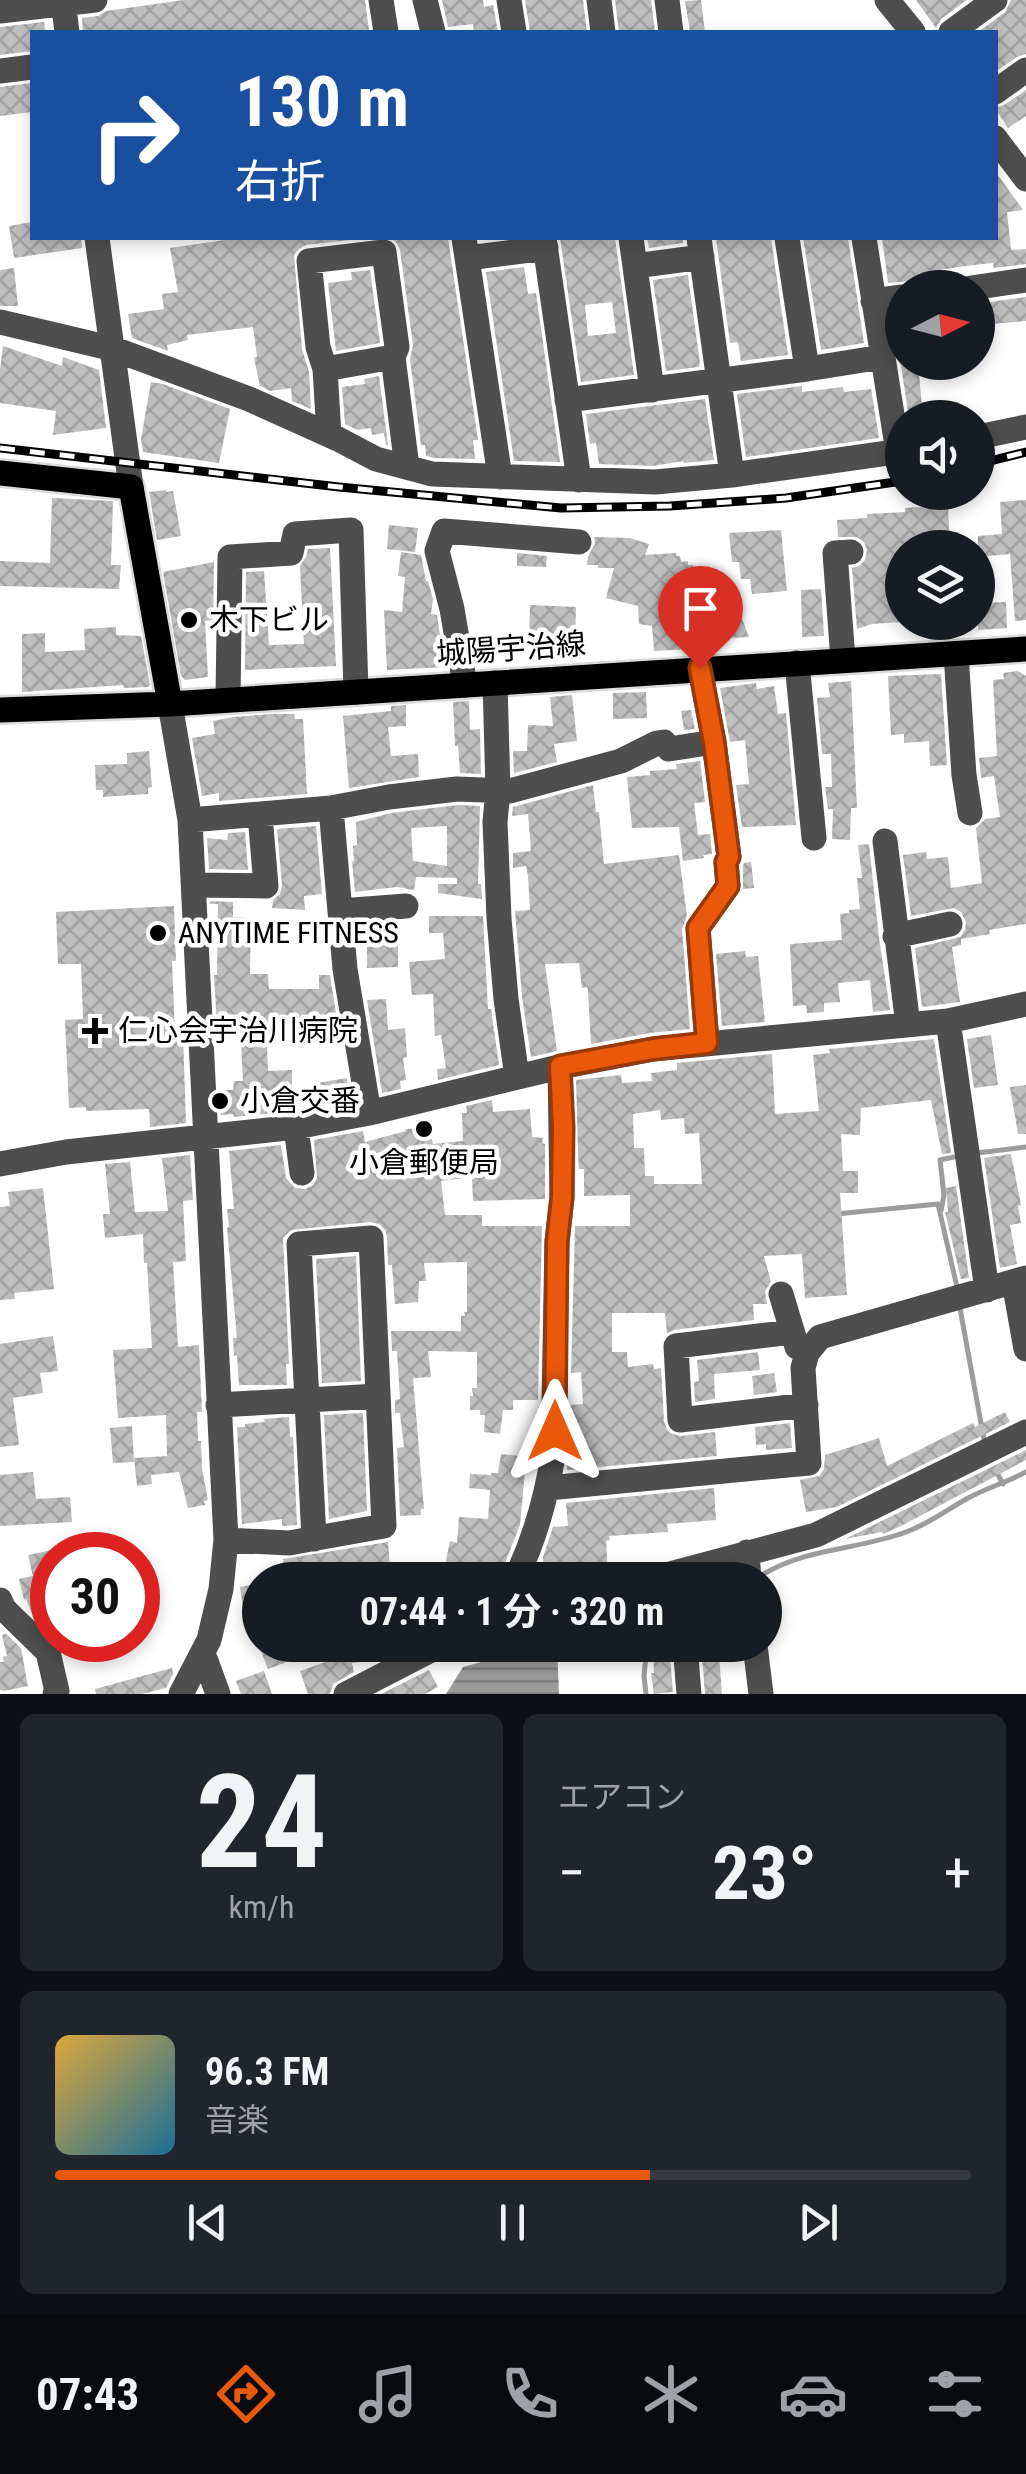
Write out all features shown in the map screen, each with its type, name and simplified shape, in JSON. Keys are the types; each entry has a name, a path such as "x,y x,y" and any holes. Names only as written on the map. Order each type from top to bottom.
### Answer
{"main road":[{"path":"0,473 131,487 170,704"},
{"name":"城陽宇治線","path":"0,710 170,704 1026,649"}],"street":[{"path":"0,12 95,0"},
{"path":"382,0 386,30"},
{"path":"425,0 432,30"},
{"path":"509,0 514,30"},
{"path":"599,0 604,30"},
{"path":"667,0 672,30"},
{"path":"887,0 912,30"},
{"path":"954,30 995,0"},
{"path":"63,2 68,30"},
{"path":"0,72 30,67"},
{"path":"998,90 1026,70"},
{"path":"998,144 1012,170"},
{"path":"97,240 131,487"},
{"path":"631,240 652,390"},
{"path":"787,240 807,369"},
{"path":"864,240 890,400"},
{"path":"500,477 465,248 545,243 579,480"},
{"path":"635,266 700,247 732,475"},
{"path":"330,435 325,368 318,347 309,261 384,252 407,468"},
{"path":"995,285 1026,280"},
{"path":"873,301 885,299"},
{"path":"0,322 114,349 249,399 376,459 432,474 655,482 885,454"},
{"path":"325,368 393,357"},
{"path":"567,400 882,357"},
{"path":"995,433 1026,427"},
{"path":"228,698 230,558 291,553 295,534 351,530 356,692"},
{"path":"465,685 437,551 444,531 579,542"},
{"path":"843,660 835,553 851,552"},
{"path":"956,654 970,813"},
{"path":"797,663 814,838"},
{"path":"700,668 729,857 728,886 698,928 707,1043"},
{"path":"495,683 499,918 517,1078"},
{"path":"170,704 190,820 226,1540 221,1589 209,1640 181,1694"},
{"path":"190,820 331,808 457,789 510,791 621,761 657,743 664,742 669,748 714,742"},
{"path":"331,808 346,969 369,1113"},
{"path":"194,885 266,886 260,815"},
{"path":"885,841 908,1024"},
{"path":"340,910 406,906"},
{"path":"895,936 950,924"},
{"path":"0,1164 66,1152 296,1127 560,1066 653,1049 948,1021 1026,1004"},
{"path":"948,1021 968,1295"},
{"path":"524,1562 548,1488 554,1456 557,1259 562,1197 560,1066"},
{"path":"296,1127 302,1174"},
{"path":"226,1540 289,1542 314,1539 384,1526 371,1238 299,1244 314,1539"},
{"path":"548,1488 809,1463 803,1368 807,1353 820,1337 1020,1280 1026,1349"},
{"path":"781,1294 796,1345 805,1360"},
{"path":"792,1332 676,1346 680,1420 806,1405"},
{"path":"218,1405 378,1396"},
{"path":"711,1562 816,1534 1026,1432"},
{"path":"747,1552 748,1562"},
{"path":"0,1600 4,1609 48,1652 55,1694"},
{"path":"202,1653 218,1694"},
{"path":"346,1694 407,1662"},
{"path":"687,1662 689,1694"},
{"path":"757,1662 761,1694"}],"shaded area":[{"path":"481,1662 558,1662 559,1694 446,1694 463,1667"}],"building":[{"path":"184,0 365,0 369,30 83,30 82,18"},
{"path":"442,0 483,0 484,7 493,5 498,30 474,30 473,24 448,27"},
{"path":"525,0 583,0 587,30 530,30"},
{"path":"615,0 651,0 655,30 619,30"},
{"path":"701,0 705,30 690,30 685,1"},
{"path":"916,0 967,0 941,19 936,28"},
{"path":"1011,0 1026,0 1026,54 998,70 998,30 981,30 1005,12"},
{"path":"44,22 45,30 30,30 30,51 0,55 0,27"},
{"path":"30,83 30,112 0,116 0,87"},
{"path":"1026,90 1026,116 1008,128 998,113 998,107"},
{"path":"998,175 1023,210 1007,212 1011,250 1026,249 1026,264 886,270 882,240 998,240"},
{"path":"30,222 30,240 81,240 82,248 14,258 9,226"},
{"path":"224,240 350,240 306,245 294,255 311,409 292,401 291,388 270,391 260,386 253,327 187,335 188,340 167,345 168,351 132,338 128,314 164,309 162,294 178,292 170,248"},
{"path":"393,240 448,240 478,440 473,440 475,459 426,456 425,445 421,445 410,359 413,345"},
{"path":"560,240 615,240 634,375 581,382","holes":["612,302 616,333 588,336 585,305"]},
{"path":"647,240 683,240 683,243 649,248"},
{"path":"716,240 771,240 788,355 741,361 738,342 730,343"},
{"path":"803,240 848,240 864,343 821,350"},
{"path":"524,267 528,294 536,293 560,462 514,461 486,272"},
{"path":"14,268 18,306 0,306 0,270"},
{"path":"370,270 380,343 336,351 328,283 352,280 351,272"},
{"path":"688,275 700,364 666,371 653,280"},
{"path":"1026,297 1026,321 995,324 995,301"},
{"path":"3,346 62,366 63,357 99,370 106,428 53,435 56,411 0,403"},
{"path":"379,376 388,445 384,433 372,435 371,428 357,430 345,424 342,387 365,384 364,379"},
{"path":"903,380 920,380 921,400 906,400"},
{"path":"151,382 230,409 219,463 143,452 141,439"},
{"path":"802,386 802,392 843,387 844,392 871,389 879,438 746,457 737,394"},
{"path":"705,399 714,460 653,466 599,464 596,443 590,444 586,414"},
{"path":"173,491 181,536 157,540 149,492"},
{"path":"52,498 113,501 111,565 121,565 119,589 0,586 0,561 50,563"},
{"path":"1026,500 1026,620 1015,621 1010,554 995,555 995,535 1002,534 1000,502"},
{"path":"948,510 949,530 885,530 885,623 857,629 852,568 865,560 867,550 857,537 838,537 837,520"},
{"path":"389,525 418,528 415,552 387,549"},
{"path":"781,530 787,591 752,594 750,579 741,579 739,562 732,562 729,533"},
{"path":"594,537 630,538 649,544 645,555 676,553 681,562 693,565 693,574 699,574 700,605 683,605 691,649 654,651 652,626 639,624 638,606 606,598 614,568 587,565"},
{"path":"330,548 336,666 245,670 246,572 264,571 269,645 304,644 300,566 308,549"},
{"path":"401,552 421,555 433,599 431,614 437,615 445,667 387,670 384,610 402,612 405,577 398,576"},
{"path":"517,553 547,556 546,567 517,566"},
{"name":"木下ビル","path":"214,562 213,620 205,621 208,677 185,680 181,676 163,572"},
{"path":"821,589 824,636 802,637 801,590"},
{"path":"995,602 1006,602 1007,628 995,629"},
{"path":"530,605 576,607 575,639 529,638"},
{"path":"738,608 749,637 727,638 724,609"},
{"path":"116,627 116,635 141,636 148,687 22,692 22,634 45,633 45,652 85,650 84,629"},
{"path":"1018,671 1026,676 1026,924 961,939 961,945 952,947 960,1002 922,1007 915,948 960,937 966,922 954,908 911,916 903,855 926,852 927,859 948,857 951,888 982,883 976,828 985,819 1000,817 994,776 981,778 979,758 997,756 993,680 1004,679 1003,673"},
{"path":"941,674 947,765 930,766 929,741 904,743 904,734 891,735 888,676"},
{"path":"851,681 857,808 851,808 850,840 832,839 833,809 828,809 825,787 832,787 831,754 822,754 817,698 830,697 828,683"},
{"path":"756,683 757,689 774,686 778,714 786,713 796,825 742,827 736,785 749,784 745,740 730,742 720,688"},
{"path":"646,692 647,718 613,719 613,693"},
{"path":"572,695 577,741 554,744 557,762 514,773 513,751 527,751 528,725 553,726 550,697"},
{"path":"469,701 470,730 480,729 481,774 460,773 455,746 453,702"},
{"path":"406,705 406,726 388,727 391,756 418,754 419,777 349,788 343,716 391,711 391,706"},
{"path":"691,710 695,729 684,730 681,711"},
{"path":"294,714 295,719 303,719 307,794 219,801 219,793 202,796 192,738 215,734 213,721"},
{"path":"149,751 152,787 148,794 103,797 103,790 96,790 95,765 127,764 127,753"},
{"path":"700,761 705,802 694,803 698,835 710,834 712,854 683,861 679,827 632,828 627,777"},
{"path":"593,785 604,864 679,855 687,916 682,929 690,1029 591,1044 588,991 587,987 582,988 579,963 545,964 557,1051 531,1057 515,911 530,910 528,876 526,866 513,868 513,853 531,851 528,814 512,816 513,807"},
{"path":"480,806 478,884 482,899 438,893 438,884 457,884 457,878 416,877 414,890 397,887 355,892 352,862 353,846 357,845 356,822 391,813","holes":["447,826 447,866 413,861 411,828"]},
{"path":"316,826 322,894 304,896 305,910 272,908 282,885 277,829"},
{"path":"245,832 248,870 209,869 207,838 227,840 228,833"},
{"path":"869,844 890,1010 873,1012 870,980 838,983 840,1002 824,1003 824,1012 807,1013 806,1005 793,1006 790,944 842,940 840,914 860,909 858,845"},
{"path":"751,862 754,888 743,889 743,866"},
{"path":"210,901 233,902 233,917 251,918 250,974 268,974 269,989 319,989 319,975 330,975 338,1026 266,1022 268,1071 292,1070 291,1111 221,1115 220,1090 233,1090 234,1081 243,1081 240,1026 217,1026 214,975 218,904"},
{"path":"174,906 175,1034 183,1034 186,1123 150,1127 149,1109 69,1108 65,1020 83,1019 81,964 58,964 56,912"},
{"path":"429,916 483,916 488,1009 499,1065 438,1080 437,1069 446,1068 441,1035 435,1036 433,994 412,995 409,962 445,959 443,933 429,933"},
{"path":"398,923 398,967 367,968 367,925"},
{"path":"745,951 746,957 758,956 765,1022 722,1026 716,954"},
{"path":"386,999 388,1030 405,1028 407,1057 403,1058 406,1080 400,1081 401,1089 382,1093 367,1000"},
{"path":"991,1035 998,1085 974,1088 967,1039"},
{"path":"934,1039 951,1153 942,1154 931,1100 861,1108 860,1135 841,1134 843,1171 858,1171 858,1193 840,1193 847,1295 805,1298 802,1254 764,1256 771,1282 765,1291 767,1304 753,1304 754,1320 667,1333 665,1313 612,1313 612,1352 627,1352 628,1367 653,1364 654,1369 661,1368 667,1430 681,1436 715,1432 717,1456 567,1470 570,1405 583,1404 581,1372 571,1373 575,1226 630,1226 630,1195 584,1196 584,1169 579,1169 576,1080 621,1075 622,1083 652,1081 651,1073 677,1070 677,1063 772,1054 775,1114 819,1111 813,1055 830,1053 829,1049","holes":["660,1110 661,1120 684,1118 685,1134 699,1133 702,1184 654,1184 654,1176 645,1176 644,1148 634,1148 633,1114"]},
{"path":"347,1078 350,1100 321,1106 317,1083"},
{"path":"1026,1085 1026,1134 1018,1134 1010,1087"},
{"path":"492,1100 493,1112 530,1109 532,1137 543,1138 545,1144 545,1199 473,1201 472,1177 441,1181 445,1215 482,1215 482,1226 542,1226 538,1400 513,1400 513,1410 503,1410 500,1434 484,1432 485,1415 480,1415 480,1410 470,1410 472,1388 477,1388 477,1352 428,1351 431,1377 413,1378 424,1509 421,1515 400,1516 397,1448 404,1447 400,1413 395,1413 395,1400 400,1399 397,1351 392,1351 391,1331 461,1331 461,1316 467,1312 467,1262 424,1263 426,1281 419,1281 418,1302 395,1304 387,1236 379,1224 291,1230 283,1238 287,1385 239,1385 227,1228 227,1209 234,1209 229,1151 281,1145 286,1178 295,1188 305,1189 317,1178 314,1140 363,1131 365,1142 405,1129 429,1128 433,1144 463,1141 462,1113 467,1113 466,1106"},
{"path":"1011,1154 1021,1223 1010,1225 1017,1264 1000,1268 984,1158"},
{"path":"190,1155 193,1200 183,1201 186,1261 173,1262 178,1347 199,1345 202,1412 197,1412 198,1441 208,1500 205,1505 188,1508 179,1472 151,1475 152,1484 137,1486 134,1458 167,1456 166,1415 118,1418 113,1350 152,1348 147,1263 143,1234 105,1238 103,1214 110,1214 105,1164 130,1162 135,1212 168,1211 162,1158"},
{"path":"956,1186 969,1278 961,1279 945,1212 946,1188"},
{"path":"43,1188 54,1289 14,1293 15,1299 0,1300 0,1207 10,1206 8,1192"},
{"path":"356,1256 361,1381 322,1383 316,1259"},
{"path":"53,1336 58,1371 40,1373 43,1393 13,1398 19,1445 0,1447 0,1344"},
{"path":"758,1352 760,1370 714,1374 715,1399 695,1402 697,1360"},
{"path":"774,1373 777,1392 754,1395 752,1376"},
{"path":"1005,1412 1010,1422 837,1507 806,1512 800,1480 819,1476 825,1455 879,1438 887,1466 973,1423 975,1427"},
{"path":"363,1413 367,1511 329,1519 324,1415"},
{"path":"289,1417 297,1525 282,1526 282,1519 242,1524 237,1427"},
{"path":"790,1423 792,1448 766,1450 766,1444 756,1445 755,1427"},
{"path":"132,1426 134,1462 113,1463 110,1428"},
{"path":"1026,1450 1026,1460 899,1527 883,1534 845,1539"},
{"path":"501,1454 536,1458 534,1470 525,1470 520,1525 505,1562 446,1562 450,1541 457,1543 459,1517 488,1519 490,1490 469,1488 470,1474 498,1473"},
{"path":"33,1472 36,1499 70,1497 72,1522 0,1526 0,1475"},
{"path":"714,1488 716,1520 667,1524 668,1532 609,1536 607,1562 543,1562 553,1527 568,1526 566,1503"},
{"path":"388,1542 390,1562 283,1562 283,1559"},
{"path":"30,1577 30,1608 24,1600 19,1579"},
{"path":"6,1634 21,1648 28,1686 4,1691 0,1690 0,1662 7,1656 2,1635"},
{"path":"265,1662 287,1662 268,1669"},
{"path":"326,1662 360,1662 352,1663 354,1672 333,1684 330,1694 308,1694 300,1671"},
{"path":"654,1662 670,1662 673,1692 654,1694"},
{"path":"702,1662 720,1662 722,1694 705,1694"},
{"path":"172,1668 166,1688 142,1694 96,1694 95,1689"},
{"path":"429,1670 438,1687 425,1694 381,1694"},
{"path":"264,1671 272,1694 241,1694 236,1681"}],"waterway":[{"path":"977,1153 1026,1147"},
{"path":"941,1211 944,1195 940,1160 954,1157"},
{"path":"836,1214 938,1204 957,1287"},
{"path":"959,1303 985,1445"},
{"path":"995,1469 1003,1484"},
{"path":"782,1565 914,1529 968,1498 1026,1472"},
{"path":"645,1662 646,1694"}],"railway":[{"path":"0,448 561,508 786,498 885,483"},
{"path":"995,460 1026,452"}],"place":[{"name":"木下ビル","path":"189,620"},
{"name":"ANYTIME FITNESS","path":"158,933"},
{"name":"仁心会宇治川病院","path":"95,1031"},
{"name":"小倉交番","path":"220,1101"},
{"name":"小倉郵便局","path":"424,1129"}],"route":[{"path":"555,1431 563,1127 560,1066 707,1043 698,928 728,886 729,857 700,668"}]}
